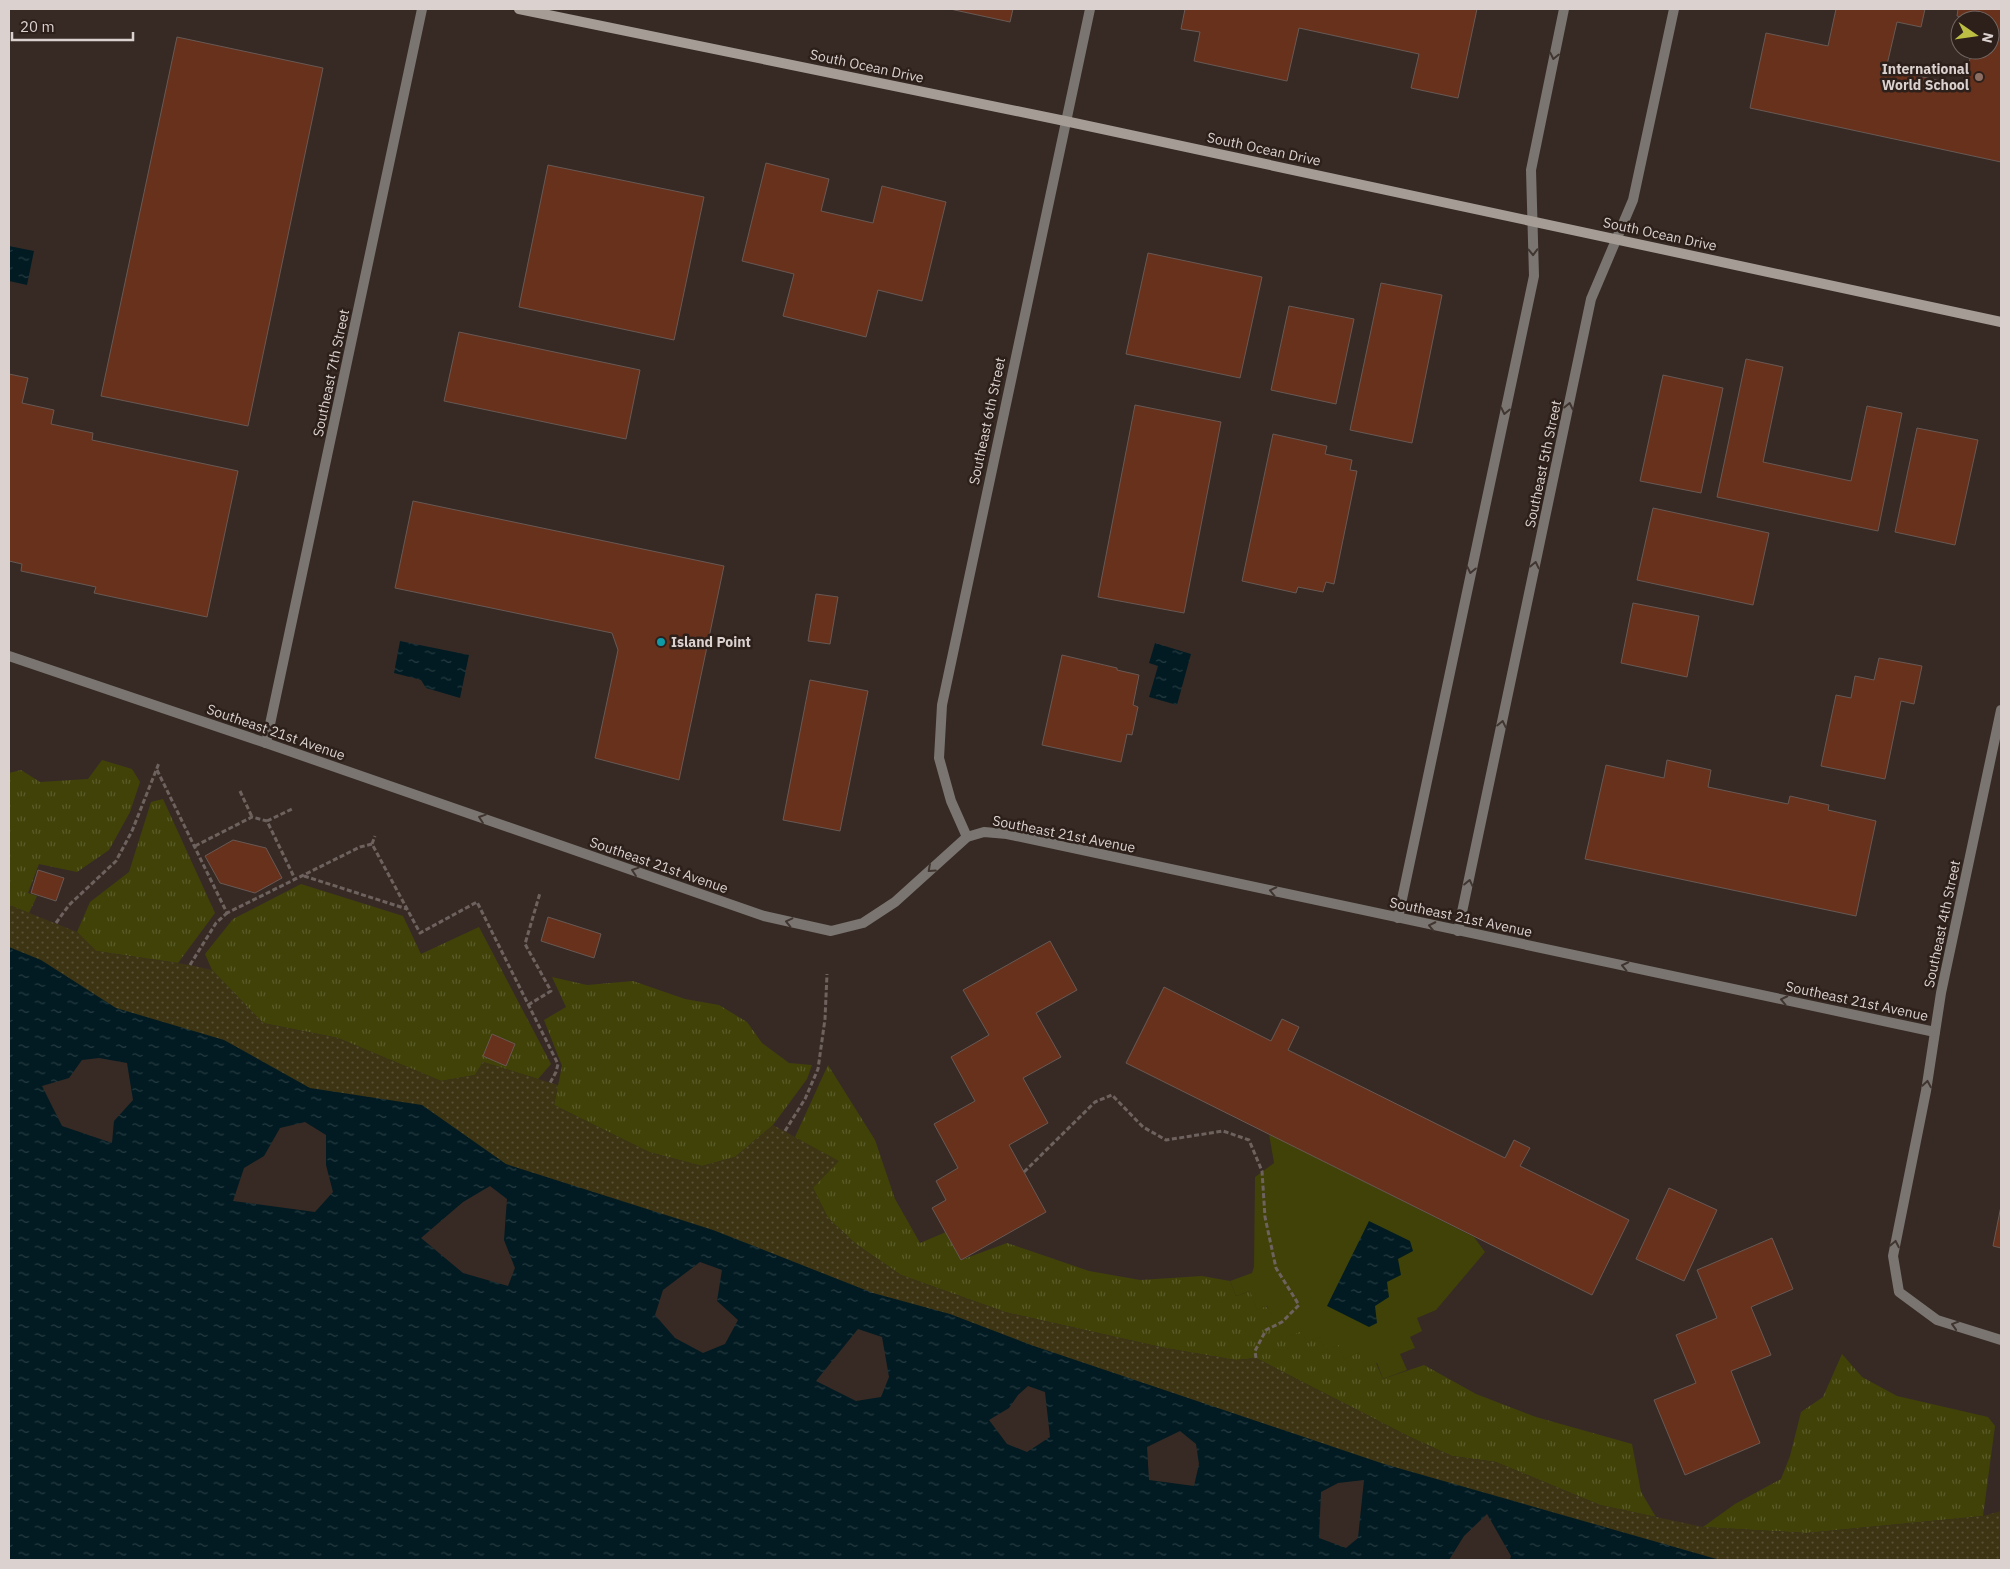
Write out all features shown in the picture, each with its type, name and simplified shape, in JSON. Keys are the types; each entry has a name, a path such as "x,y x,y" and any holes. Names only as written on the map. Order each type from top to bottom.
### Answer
{"main road":[{"name":"South Ocean Drive","path":"519,9 1065,121 1617,238 2001,322"}],"street":[{"name":"Southeast 7th Street","path":"266,743 422,9"},
{"name":"Southeast 6th Street","path":"967,837 951,801 939,758 942,706 1090,9"},
{"path":"1398,918 1534,276 1530,170 1564,9"},
{"name":"Southeast 5th Street","path":"1458,931 1591,299 1632,200 1674,9"},
{"name":"Southeast 21st Avenue","path":"9,656 764,916 831,931 863,923 895,902 967,837 984,832 1007,834 1935,1032"},
{"name":"Southeast 4th Street","path":"2001,710 1943,983 1926,1091 1892,1256 1900,1292 1937,1320 2001,1340"}],"path":[{"path":"56,923 69,904 116,861 132,831 159,763"},
{"path":"157,770 227,913"},
{"path":"240,791 252,817"},
{"path":"267,822 292,809"},
{"path":"194,846 252,817 267,822 295,879"},
{"path":"375,836 372,844 420,933 477,902 558,1064 550,1083"},
{"path":"190,965 216,924 227,913 360,847 372,844"},
{"path":"304,875 407,909"},
{"path":"528,1005 551,991 531,958 525,944 540,893"},
{"path":"786,1132 805,1099 818,1069 825,1019 827,974"},
{"path":"1024,1172 1095,1102 1112,1095 1143,1127 1166,1140 1223,1131 1248,1140 1262,1171 1265,1217 1276,1268 1299,1305 1282,1322 1266,1330 1255,1351 1256,1358"}],"green space":[{"path":"102,760 132,769 140,782 130,812 109,850 77,872 39,864 28,893 37,896 29,913 9,905 9,773 21,770 40,782 88,779"},
{"path":"163,799 215,913 178,963 96,951 77,932 90,902 129,872 151,802"},
{"path":"301,884 403,916 421,954 479,927 551,1064 538,1079 483,1062 475,1075 441,1081 338,1038 263,1023 212,970 205,954 233,919"},
{"path":"552,977 587,985 633,981 685,999 719,1005 747,1022 762,1043 789,1063 812,1065 807,1079 773,1125 735,1157 702,1166 649,1152 554,1105 562,1066 544,1020 566,1007"},
{"path":"828,1065 875,1140 895,1199 920,1243 946,1232 961,1260 1007,1243 1089,1271 1140,1280 1202,1276 1230,1281 1236,1296 1250,1291 1282,1322 1359,1353 1376,1363 1383,1379 1424,1365 1476,1394 1536,1417 1632,1444 1641,1492 1656,1517 1600,1505 1496,1462 1452,1456 1410,1437 1256,1358 1236,1360 1165,1348 1005,1312 901,1275 856,1244 828,1218 813,1188 795,1137"},
{"path":"1269,1134 1474,1237 1485,1252 1436,1310 1417,1318 1422,1331 1410,1337 1415,1348 1400,1354 1407,1370 1383,1379 1377,1363 1365,1368 1359,1353 1344,1359 1339,1345 1325,1350 1320,1337 1307,1343 1302,1331 1287,1337 1282,1322 1274,1322 1267,1306 1257,1310 1250,1291 1236,1296 1230,1281 1252,1273 1254,1267 1255,1177 1274,1163"},
{"path":"1842,1354 1862,1377 1897,1396 1988,1417 1995,1426 1983,1516 1806,1533 1703,1527 1735,1504 1781,1479 1790,1456 1801,1412 1823,1397"}],"sand":[{"path":"9,905 77,932 96,951 212,970 263,1023 338,1038 441,1081 475,1075 483,1062 558,1085 554,1105 649,1152 702,1166 735,1157 773,1125 839,1161 813,1188 828,1218 856,1244 901,1275 1005,1312 1165,1348 1236,1360 1256,1358 1410,1437 1452,1456 1496,1462 1600,1505 1703,1527 1806,1533 1983,1516 2001,1511 2001,1560 9,1560"}],"water":[{"path":"9,246 34,251 27,285 9,281"},
{"path":"400,641 469,655 460,698 426,688 421,680 394,673"},
{"path":"1155,643 1191,654 1177,705 1149,697 1158,666 1149,663"},
{"path":"9,947 41,960 116,1008 224,1040 310,1088 422,1105 506,1164 713,1230 873,1293 950,1314 1031,1345 1384,1464 1720,1560 9,1560"},
{"path":"1369,1221 1410,1241 1413,1251 1398,1259 1401,1275 1387,1282 1389,1297 1375,1306 1377,1323 1369,1327 1327,1306"}],"pier":[{"path":"99,1058 127,1063 133,1100 114,1121 112,1143 62,1126 42,1086 69,1078 82,1060"},
{"path":"305,1122 326,1135 326,1165 333,1192 315,1212 233,1201 244,1168 264,1156 280,1128"},
{"path":"490,1186 507,1199 504,1240 515,1268 508,1286 463,1273 421,1238 463,1202"},
{"path":"700,1262 722,1270 717,1301 738,1320 725,1344 703,1353 675,1338 655,1315 663,1290"},
{"path":"858,1329 882,1337 889,1377 881,1397 856,1401 816,1381"},
{"path":"1028,1386 1045,1392 1050,1437 1027,1452 1007,1444 989,1420 1009,1408 1018,1395"},
{"path":"1180,1431 1196,1444 1199,1464 1194,1486 1149,1480 1147,1447"},
{"path":"1364,1480 1358,1538 1346,1548 1319,1538 1321,1492 1338,1483"},
{"path":"1487,1514 1511,1556 1510,1560 1449,1560 1464,1536"}],"building":[{"path":"950,9 1013,9 1010,22"},
{"path":"1185,9 1477,9 1458,98 1411,88 1419,54 1299,28 1287,81 1194,61 1200,32 1181,29"},
{"path":"1836,9 1925,9 1921,27 1897,22 1886,69 1964,86 1970,60 2000,60 2000,10 1958,9 2001,9 2001,162 1750,108 1766,33 1828,46"},
{"path":"177,37 323,68 248,426 101,396"},
{"path":"766,163 829,179 821,211 873,223 882,186 946,202 922,301 878,290 866,337 783,316 794,274 742,261"},
{"path":"548,165 704,197 674,340 519,307"},
{"path":"1148,253 1262,277 1240,378 1126,354"},
{"path":"1381,283 1442,295 1412,443 1350,430"},
{"path":"1289,306 1354,319 1336,404 1271,390"},
{"path":"459,332 640,370 626,439 444,401"},
{"path":"1746,359 1783,367 1763,462 1851,481 1867,406 1902,413 1878,531 1717,497"},
{"path":"9,374 28,378 22,403 54,410 51,424 93,433 92,440 238,471 207,617 94,593 96,587 21,571 22,564 9,561"},
{"path":"1663,375 1723,388 1701,493 1640,481"},
{"path":"1135,405 1221,422 1184,613 1098,597"},
{"path":"1917,428 1978,440 1955,545 1895,532"},
{"path":"1273,434 1327,446 1325,454 1352,460 1350,470 1357,471 1334,584 1326,582 1323,592 1298,587 1296,593 1242,581"},
{"name":"Island Point","path":"413,501 724,566 679,780 595,758 618,650 612,633 395,588"},
{"path":"1653,508 1769,533 1753,605 1637,580"},
{"path":"816,594 838,597 830,644 808,641"},
{"path":"1633,603 1699,616 1687,677 1621,663"},
{"path":"1062,655 1139,675 1133,705 1138,707 1132,735 1127,734 1121,762 1042,745"},
{"path":"1879,658 1922,666 1914,704 1901,701 1885,779 1821,766 1836,695 1851,698 1855,676 1874,680"},
{"path":"810,680 868,691 840,831 783,820"},
{"path":"1667,760 1711,770 1708,787 1788,804 1790,796 1829,805 1828,810 1876,821 1856,916 1585,859 1606,765 1664,778"},
{"path":"233,840 266,848 282,878 255,893 220,883 205,856"},
{"path":"38,870 64,878 56,901 31,893"},
{"path":"548,917 601,934 594,958 541,941"},
{"path":"1050,941 1077,990 1036,1013 1061,1057 1023,1078 1048,1123 1009,1145 1046,1212 961,1260 932,1208 946,1200 936,1181 958,1168 934,1124 975,1101 951,1057 989,1035 963,990"},
{"path":"1164,987 1271,1041 1282,1019 1299,1027 1288,1050 1505,1158 1514,1140 1530,1148 1520,1166 1629,1220 1592,1295 1126,1063"},
{"path":"492,1034 515,1044 506,1066 483,1056"},
{"path":"1669,1188 1717,1210 1684,1281 1636,1259"},
{"path":"2001,1206 2001,1248 1993,1246"},
{"path":"1772,1238 1793,1289 1751,1307 1771,1355 1731,1371 1760,1443 1685,1475 1654,1400 1696,1383 1676,1335 1717,1318 1697,1270"}],"place":[{"name":"International World School","path":"1979,77"},
{"name":"Island Point","path":"661,642"}]}
